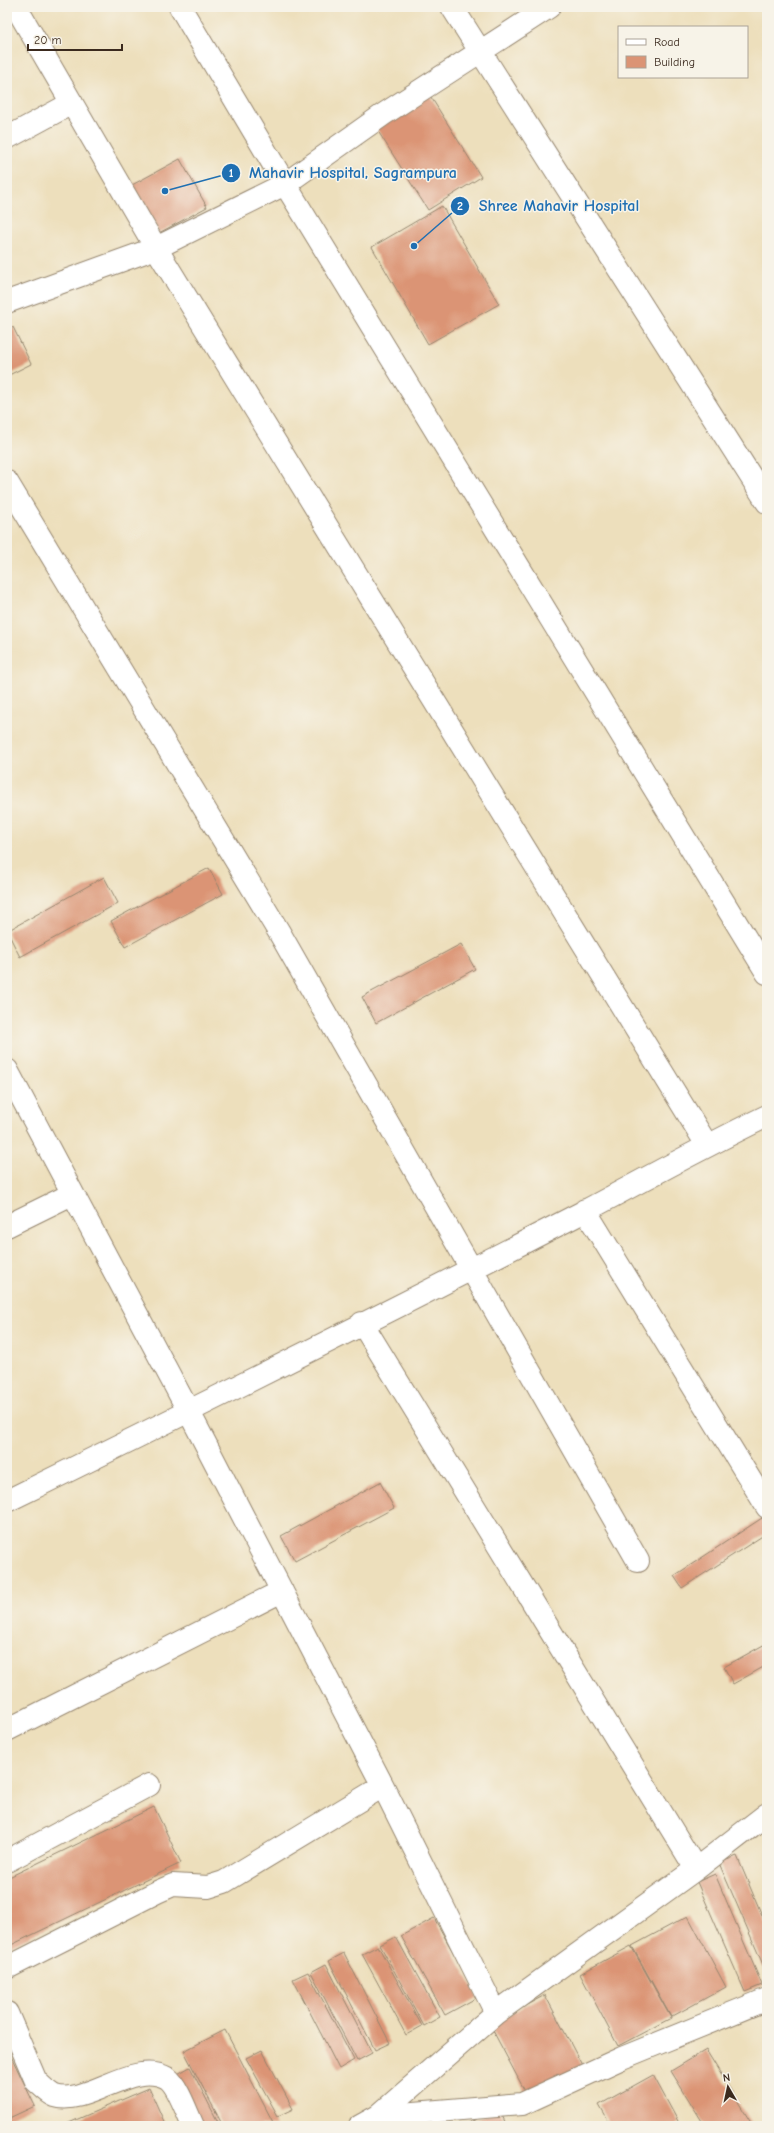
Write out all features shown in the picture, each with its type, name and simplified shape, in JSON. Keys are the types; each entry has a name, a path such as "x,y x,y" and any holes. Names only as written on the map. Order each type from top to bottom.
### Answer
{"street":[{"path":"16,7 156,248 707,1145"},
{"path":"180,7 285,184 767,973"},
{"path":"452,7 767,502"},
{"path":"7,302 156,248 285,184 384,114 549,7"},
{"path":"7,138 72,103"},
{"path":"7,482 279,932 638,1562"},
{"path":"7,1070 13,1098 72,1194 189,1412 383,1786 496,2013"},
{"path":"7,1501 189,1412 585,1210 707,1145 767,1116"},
{"path":"7,1226 72,1194"},
{"path":"585,1210 767,1508"},
{"path":"362,1324 696,1869"},
{"path":"7,1730 282,1591"},
{"path":"7,1861 149,1785"},
{"path":"7,1968 156,1892 173,1885 208,1887 224,1882 383,1786"},
{"path":"374,2123 496,2013 696,1869 767,1814"},
{"path":"374,2123 522,2104 622,2058 767,1999"},
{"path":"7,2013 36,2081 55,2096 70,2098 142,2073 155,2075 167,2078 175,2089 193,2126"}],"building":[{"path":"429,94 481,177 428,210 376,128"},
{"path":"180,159 207,207 159,233 132,185"},
{"path":"442,206 499,304 428,344 372,247"},
{"path":"13,327 31,364 7,376 7,330"},
{"path":"209,868 223,894 125,947 111,921"},
{"path":"104,877 118,903 20,957 7,931"},
{"path":"461,944 475,969 376,1023 362,997"},
{"path":"380,1482 394,1508 295,1561 281,1536"},
{"path":"762,1518 767,1526 767,1533 682,1588 674,1576"},
{"path":"767,1643 767,1665 733,1684 724,1667"},
{"path":"154,1807 181,1863 7,1947 7,1878"},
{"path":"737,1856 767,1927 767,1974 719,1863"},
{"path":"715,1874 762,1985 745,1992 697,1882"},
{"path":"688,1916 726,1987 671,2017 632,1946"},
{"path":"434,1918 478,1997 445,2015 401,1936"},
{"path":"396,1937 440,2017 424,2026 380,1945"},
{"path":"378,1946 422,2026 406,2035 362,1954"},
{"path":"631,1946 671,2018 618,2046 580,1974"},
{"path":"344,1953 390,2043 375,2050 329,1961"},
{"path":"326,1964 372,2053 357,2061 311,1972"},
{"path":"308,1972 354,2060 339,2069 293,1979"},
{"path":"545,1995 583,2067 528,2097 490,2025"},
{"path":"225,2030 275,2126 223,2126 184,2051"},
{"path":"7,2048 35,2106 7,2119"},
{"path":"262,2050 293,2109 278,2116 246,2058"},
{"path":"706,2050 753,2126 705,2126 671,2071"},
{"path":"190,2067 220,2126 200,2126 174,2076"},
{"path":"653,2075 679,2123 675,2126 611,2126 599,2105"},
{"path":"149,2088 166,2126 62,2126"},
{"path":"499,2109 507,2126 461,2126"}],"place":[{"name":"Mahavir Hospital, Sagrampura","path":"165,191"},
{"name":"Shree Mahavir Hospital","path":"414,246"}]}
